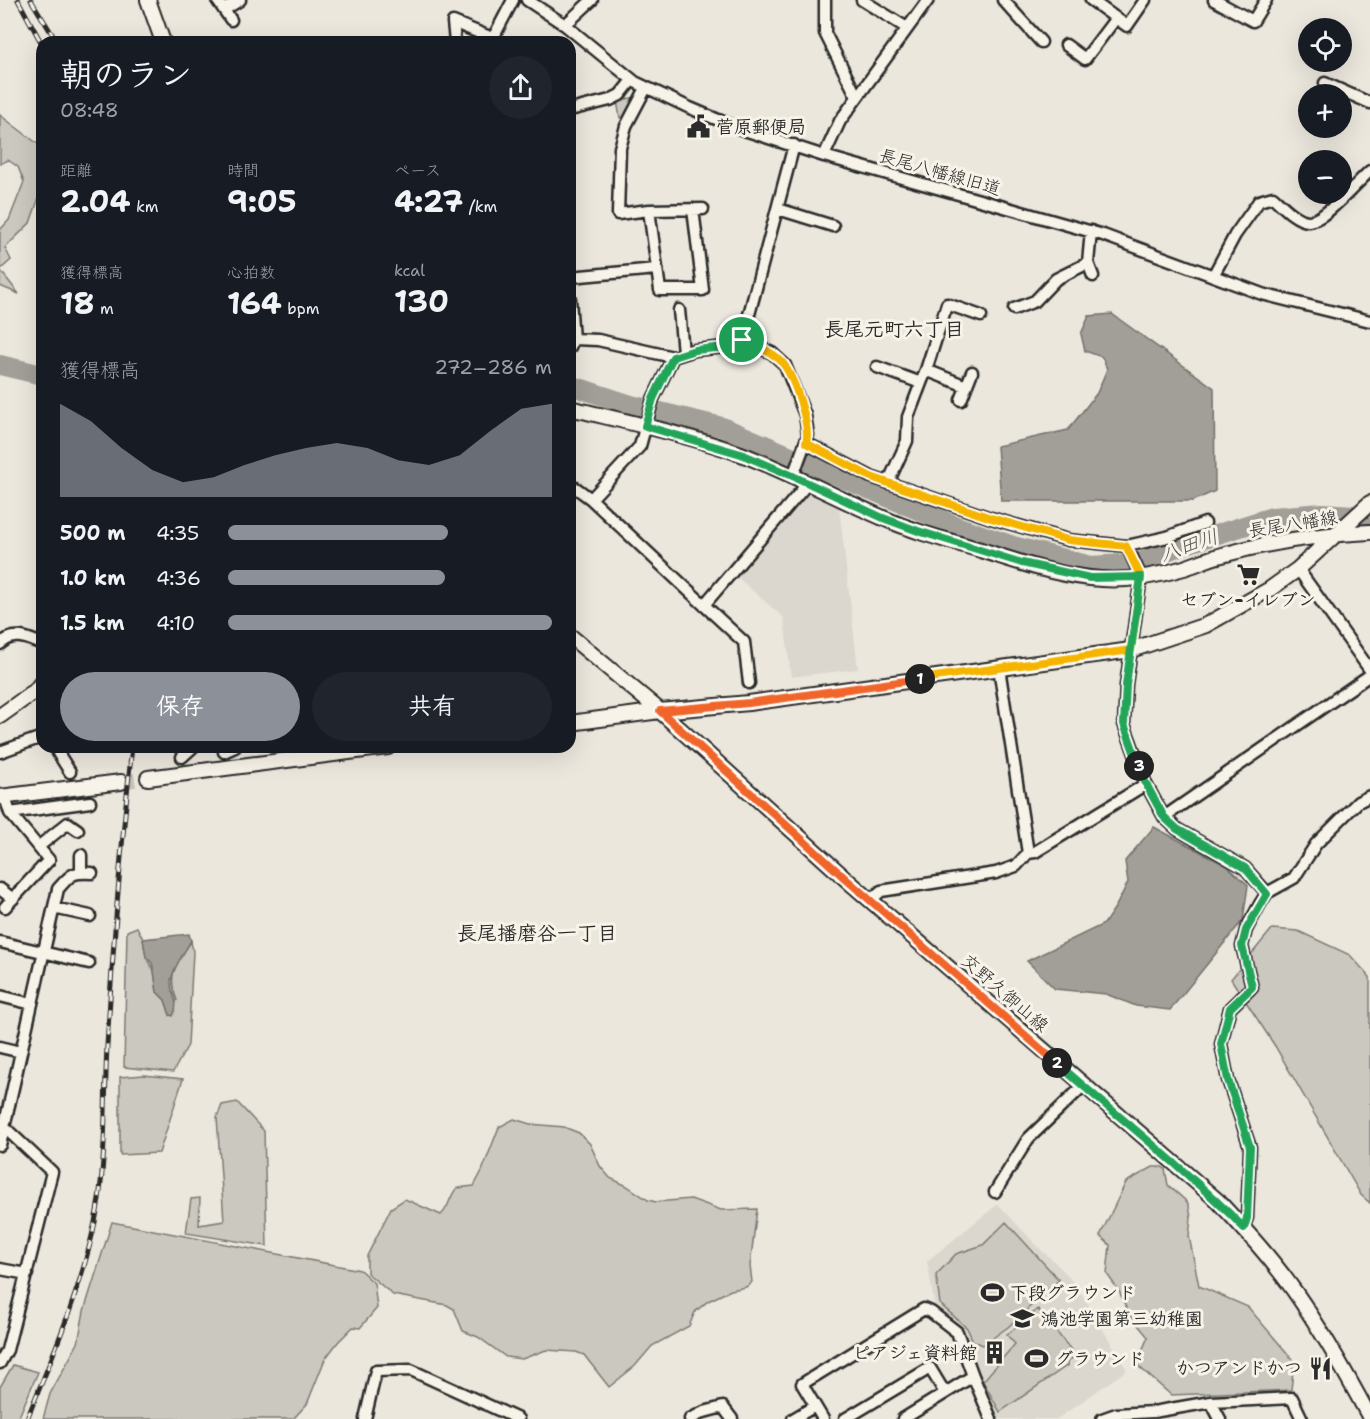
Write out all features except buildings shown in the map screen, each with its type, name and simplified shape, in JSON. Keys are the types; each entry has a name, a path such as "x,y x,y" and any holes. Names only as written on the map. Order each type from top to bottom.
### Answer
{"main road":[{"path":"148,0 161,36"},
{"name":"長尾八幡線","path":"576,409 646,422 795,472 808,483 892,522 1022,563 1090,578 1183,568 1220,555 1300,538 1370,532"},
{"path":"576,722 660,711 749,703 1131,650 1206,626 1270,589 1298,568 1370,503"},
{"name":"交野久御山線","path":"576,641 660,711 871,900 1218,1201 1244,1228 1296,1293 1341,1365 1370,1418"},
{"path":"0,716 36,689"},
{"path":"148,778 342,753"},
{"path":"2,797 121,782"}],"street":[{"path":"217,0 231,20"},
{"path":"224,10 240,0"},
{"path":"494,36 513,0"},
{"name":"長尾八幡線旧道","path":"527,0 565,25 632,80 735,127 824,156 1091,231 1262,294 1370,321"},
{"path":"565,25 592,0"},
{"path":"825,0 825,33 857,97"},
{"path":"862,0 907,28"},
{"path":"824,156 840,121 928,0"},
{"path":"1004,0 1041,42"},
{"path":"1091,0 1127,26 1145,0"},
{"path":"1214,0 1253,21 1266,0"},
{"path":"1066,45 1085,59 1116,18"},
{"path":"454,36 453,22 483,36"},
{"path":"576,108 610,100 620,95 632,80"},
{"path":"1325,83 1370,103"},
{"path":"646,88 627,126 620,148 618,214 650,210 698,209 703,290 660,290 650,210"},
{"path":"576,343 598,340 678,355 737,346 742,340 794,145"},
{"path":"1213,276 1235,235 1259,201 1273,197 1288,211 1305,221 1312,221 1337,204 1370,171"},
{"path":"778,209 832,226"},
{"path":"1091,231 1088,264 1093,276"},
{"path":"1014,309 1035,301 1056,279 1088,264"},
{"path":"576,276 656,269"},
{"path":"888,483 907,441 908,417 947,304 981,316"},
{"path":"591,499 640,446 653,399 678,355 679,310"},
{"path":"742,340 772,353 785,365 805,415 808,435 795,472"},
{"path":"877,367 921,383"},
{"path":"926,370 966,386"},
{"path":"961,400 972,372"},
{"path":"805,445 871,477 991,518 1068,540 1126,546 1167,537 1205,523"},
{"path":"704,605 808,483"},
{"path":"576,488 591,499 744,642 749,683"},
{"path":"1126,546 1139,572 1126,685 1124,724 1146,784 1164,817 1177,829 1245,868 1267,894"},
{"path":"1298,568 1370,670"},
{"path":"0,644 14,636 24,636 36,641"},
{"path":"999,668 1028,853"},
{"path":"1164,817 1370,675"},
{"path":"0,752 36,739"},
{"path":"58,753 70,772"},
{"path":"183,757 187,753"},
{"path":"871,900 881,891 996,873 1016,866 1028,853 1035,852 1146,784"},
{"path":"1244,1228 1247,1218 1250,1147 1228,1080 1221,1044 1230,1008 1252,987 1242,946 1246,930 1267,894 1294,878 1316,844 1358,802 1370,796"},
{"path":"2,797 10,813 49,860 5,908"},
{"path":"10,813 90,802"},
{"path":"58,806 60,829"},
{"path":"38,847 68,823 78,830"},
{"path":"0,1145 4,1127 5,1098 21,1052 58,889 70,875 87,872 81,855"},
{"path":"0,889 13,899"},
{"path":"54,908 90,916"},
{"path":"0,942 89,963"},
{"path":"0,996 32,1004"},
{"path":"0,1047 21,1052"},
{"path":"995,1192 1028,1139 1083,1086"},
{"path":"0,1363 7,1350 52,1172 4,1127"},
{"path":"0,1269 27,1274"},
{"path":"823,1419 802,1384 924,1309 957,1332 991,1419"},
{"path":"845,1419 930,1368 945,1393"},
{"path":"365,1419 376,1371 411,1370 518,1419"},
{"path":"903,1419 921,1414 945,1393 973,1376"},
{"path":"1102,1419 1116,1414 1155,1416 1211,1402 1292,1398 1302,1419"},
{"path":"1211,1402 1220,1419"},
{"path":"793,1419 815,1406"},
{"path":"690,1419 723,1407 732,1419"}],"shaded area":[{"path":"636,97 631,111 620,118 617,101"},
{"path":"0,115 36,142 36,206 30,223 5,248 11,260 0,270 0,230 9,220 24,182 18,167 8,160 0,164"},
{"path":"0,270 19,294 0,286"},
{"path":"1112,314 1214,388 1215,491 1193,501 1001,501 997,446 1068,430 1097,393 1107,369 1102,357 1085,351 1081,334 1089,316"},
{"path":"810,492 839,507 858,669 791,677 784,618 736,576"},
{"path":"1154,827 1227,866 1248,885 1243,920 1170,1010 1136,1006 1106,994 1055,989 1027,961 1104,924 1128,882 1125,861"},
{"path":"137,927 143,939 146,957 154,971 157,992 165,1000 170,1015 177,1000 173,976 181,956 191,941 193,952 188,1045 173,1072 124,1067 127,931"},
{"path":"1272,929 1298,931 1350,955 1370,977 1370,1203 1361,1195 1275,1046 1231,979"},
{"path":"189,934 191,941 171,980 176,1005 173,1016 170,1015 165,1000 157,992 152,963 146,957 143,939"},
{"path":"144,1075 183,1079 159,1153 120,1155 120,1077"},
{"path":"237,1102 264,1131 267,1246 186,1233 191,1199 200,1198 199,1225 224,1221 217,1117 222,1105"},
{"path":"514,1119 530,1124 564,1127 579,1133 590,1144 600,1166 610,1178 648,1200 656,1202 691,1199 721,1210 757,1209 750,1266 752,1282 746,1287 731,1290 708,1301 695,1312 689,1326 652,1346 635,1366 609,1387 584,1355 576,1352 546,1350 522,1359 506,1357 478,1337 463,1331 454,1309 447,1305 393,1295 367,1273 367,1256 391,1208 405,1199 441,1215 457,1188 474,1186 499,1127"},
{"path":"1153,1167 1165,1169 1168,1185 1189,1206 1191,1218 1189,1236 1199,1286 1248,1307 1294,1361 1291,1390 1171,1395 1136,1364 1148,1337 1129,1314 1119,1291 1107,1274 1110,1245 1100,1236 1126,1182"},
{"name":"鴻池学園第三幼稚園","path":"998,1204 1066,1273 1085,1299 1127,1370 1057,1419 998,1419 984,1391 961,1330 935,1308 927,1261"},
{"path":"112,1222 360,1270 374,1283 377,1308 360,1328 353,1327 325,1359 307,1404 293,1419 43,1419 50,1394 78,1343 84,1311"},
{"name":"下段グラウンド","path":"1006,1222 1059,1280 1008,1327 983,1345 973,1341 967,1328 940,1304 936,1275 956,1254 983,1245"},
{"name":"グラウンド","path":"1038,1309 1076,1356 1067,1362 1068,1365 1000,1412 983,1381 1015,1344 1007,1335"},
{"path":"13,1365 38,1372 18,1419 0,1419 0,1387"}],"waterway":[{"name":"八田川","path":"0,365 36,374"},
{"name":"八田川","path":"576,387 631,405 722,427 956,526 1013,546 1091,566 1138,563 1177,547 1272,517 1322,513 1370,516"}],"tunnel":[{"path":"121,782 148,778"}],"railway":[{"path":"18,0 38,36"},
{"path":"31,0 53,36"},
{"path":"27,1419 74,1297 89,1247 99,1200 112,971 131,753"}],"place":[{"name":"菅原郵便局","path":"698,127"},
{"name":"セブン-イレブン","path":"1248,574"},
{"name":"下段グラウンド","path":"992,1293"},
{"name":"鴻池学園第三幼稚園","path":"1023,1319"},
{"name":"ピアジェ資料館","path":"995,1353"},
{"name":"グラウンド","path":"1037,1359"},
{"name":"かつアンドかつ","path":"1320,1368"}],"district":[{"name":"長尾元町六丁目","path":"894,329"},
{"name":"長尾播磨谷一丁目","path":"537,933"}],"route":[{"path":"742,340 737,346 683,352 673,357 653,399 645,426 741,454 883,518 1022,563 1090,578 1141,577 1131,650 1126,685 1124,724 1146,784 1164,817 1177,829 1245,868 1267,894 1246,930 1242,946 1252,987 1230,1008 1221,1044 1228,1080 1250,1147 1247,1218 1244,1228 1218,1201 847,880 660,711 749,703 1131,650 1141,577 1126,546 1068,540 991,518 871,477 806,443 808,435 805,415 785,365 772,353 742,340"}]}
